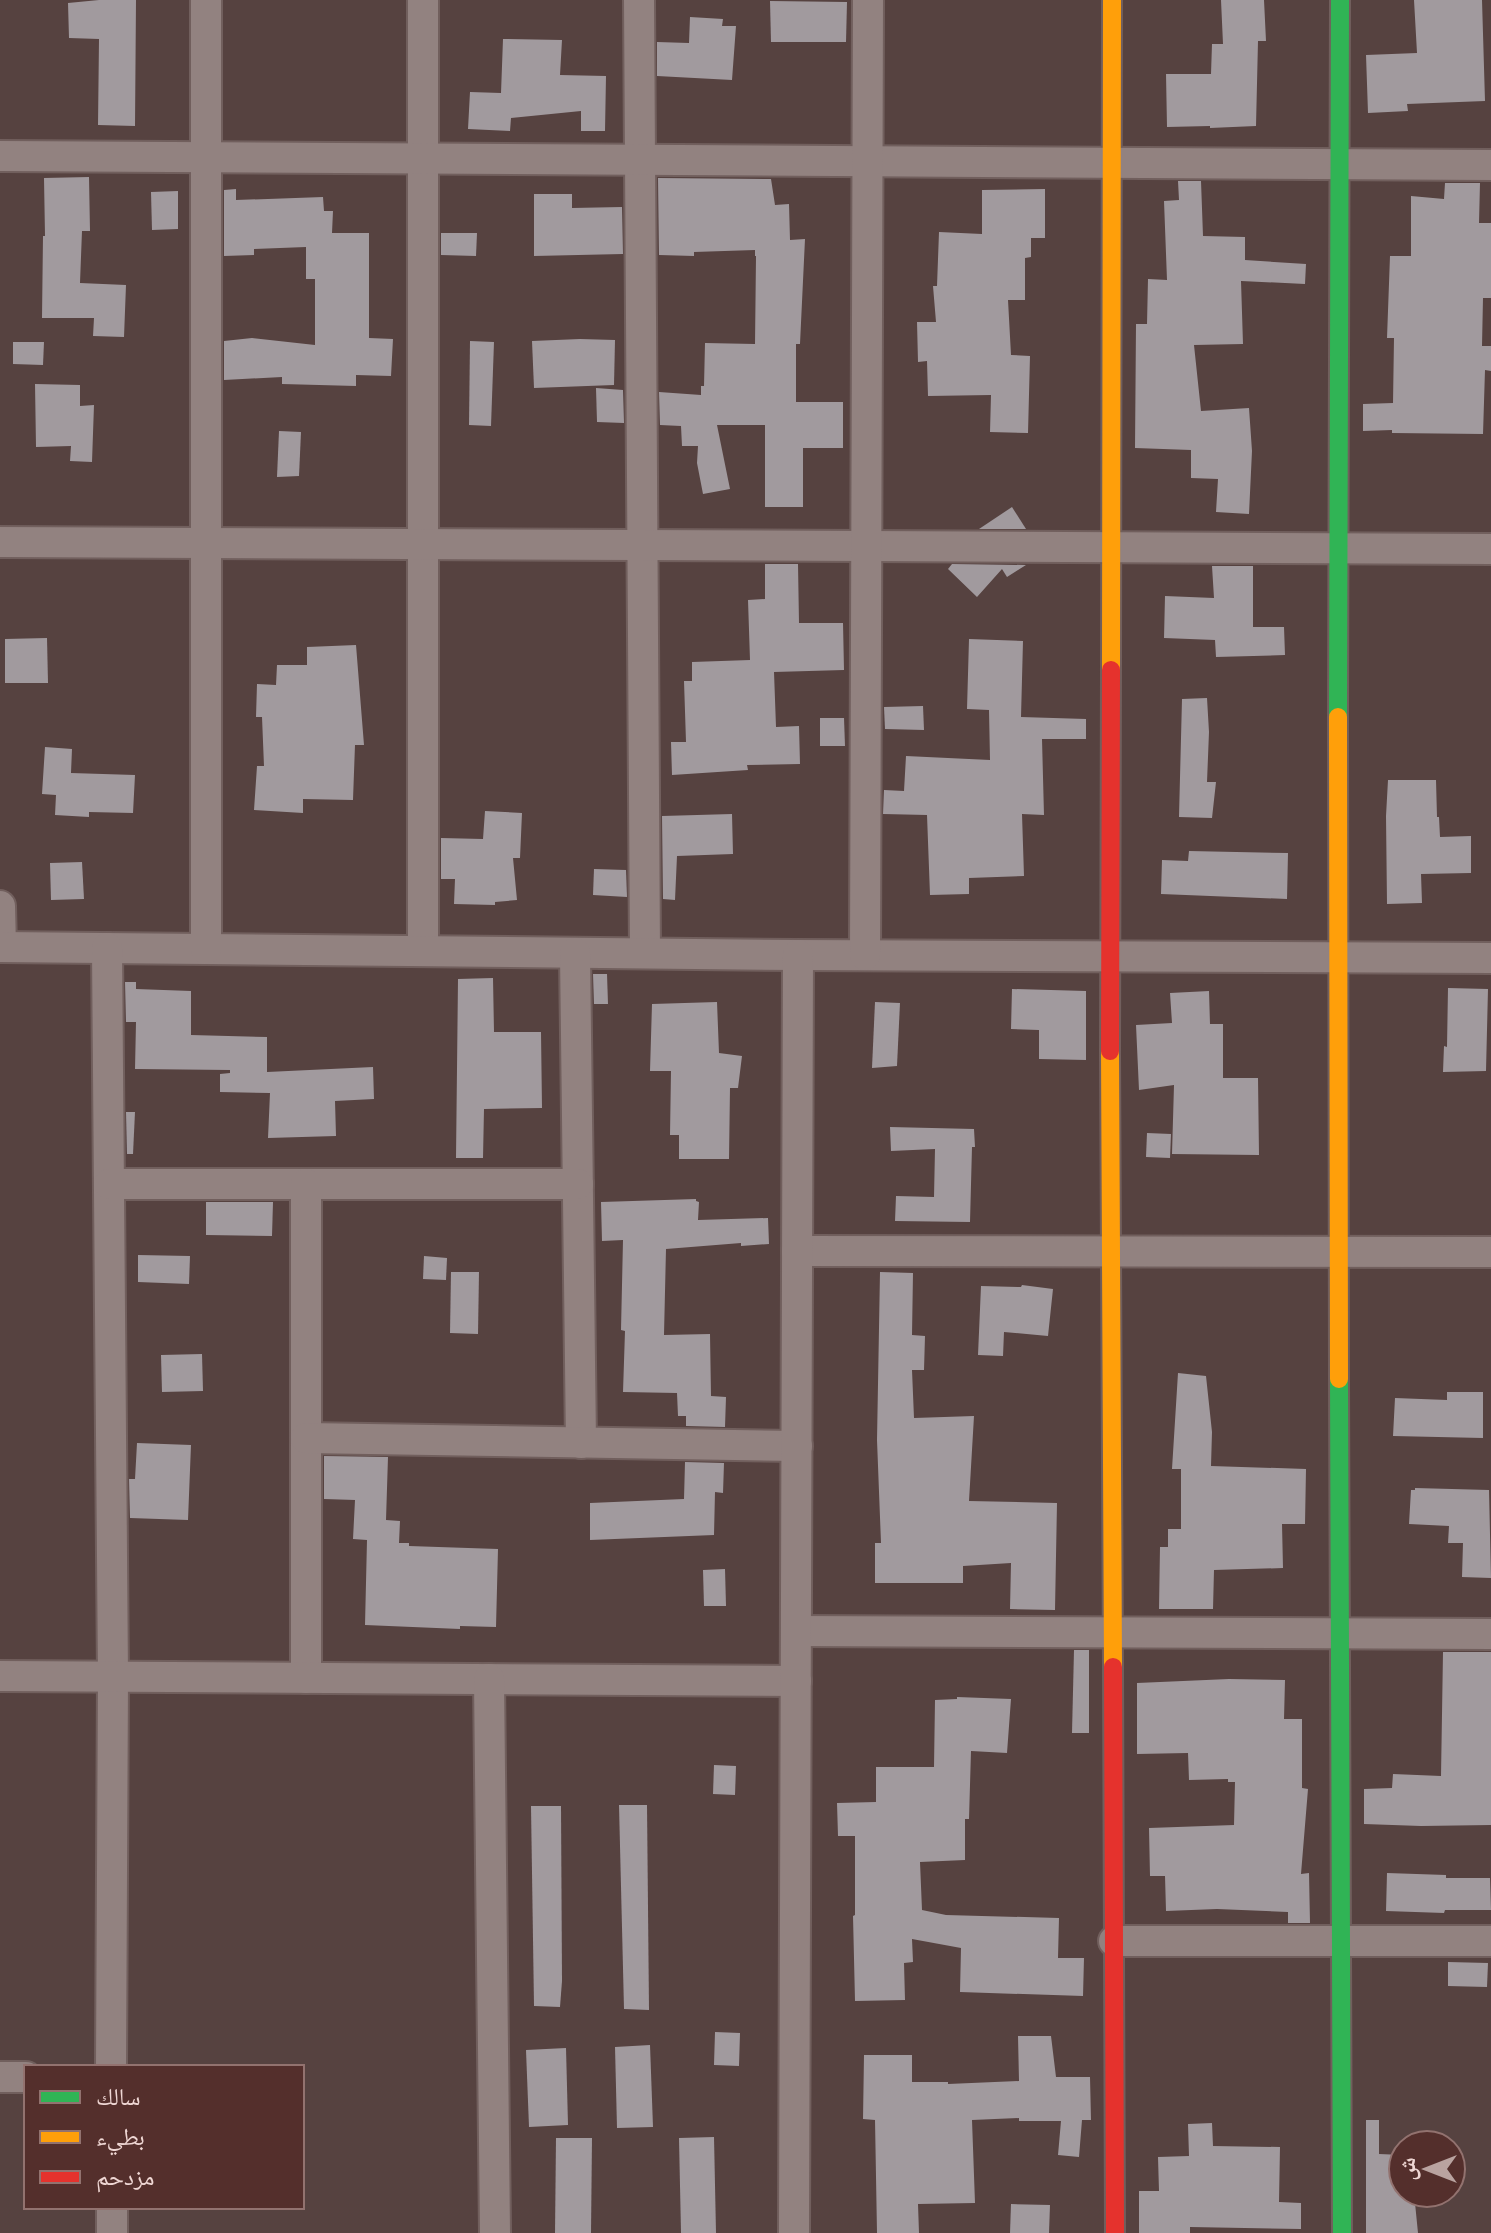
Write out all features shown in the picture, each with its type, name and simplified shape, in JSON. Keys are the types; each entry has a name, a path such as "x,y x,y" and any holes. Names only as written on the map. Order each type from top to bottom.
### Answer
{"street":[{"path":"206,0 206,949"},
{"path":"423,0 423,951"},
{"path":"639,0 645,953"},
{"path":"865,955 868,0"},
{"path":"1112,0 1110,956 1115,2233"},
{"path":"1340,0 1337,957 1342,2233"},
{"path":"0,156 1491,165"},
{"path":"0,542 1491,549"},
{"path":"0,906 0,947 1491,958"},
{"path":"107,948 113,1677 111,2065"},
{"path":"575,953 581,1443"},
{"path":"794,2233 798,955"},
{"path":"109,1184 578,1184"},
{"path":"306,1184 306,1678"},
{"path":"797,1251 1491,1252"},
{"path":"306,1438 797,1446"},
{"path":"796,1631 1491,1634"},
{"path":"0,1676 796,1681"},
{"path":"489,1679 495,2233"},
{"path":"1114,1941 1491,1941"},
{"path":"0,2077 24,2077"},
{"path":"112,2209 112,2233"}],"building":[{"path":"136,0 135,126 98,125 99,39 69,38 68,3"},
{"path":"1221,0 1264,0 1266,41 1258,41 1256,126 1167,127 1166,74 1211,74 1212,44 1223,44"},
{"path":"1414,0 1482,0 1485,101 1407,104 1408,111 1368,113 1366,55 1417,53"},
{"path":"770,1 847,2 846,42 771,42"},
{"path":"690,17 723,19 722,26 736,26 732,80 657,76 657,42 689,43"},
{"path":"503,39 562,40 560,75 606,76 605,131 581,131 581,111 511,118 510,131 468,129 470,92 501,93"},
{"path":"89,177 90,231 82,231 80,283 126,285 124,337 93,336 94,318 42,318 44,178"},
{"path":"658,178 771,179 775,205 789,204 790,240 805,239 800,344 796,344 796,402 843,402 843,448 803,448 803,507 765,507 765,425 717,425 730,489 703,494 697,463 698,446 682,446 681,426 660,425 659,392 701,395 705,343 755,344 756,256 755,250 694,252 694,256 659,255"},
{"path":"1178,181 1201,181 1203,236 1245,237 1245,260 1306,264 1305,284 1241,281 1243,344 1194,345 1201,411 1249,408 1252,451 1249,514 1216,512 1218,479 1191,478 1191,450 1135,448 1136,324 1147,324 1148,279 1167,280 1164,201 1179,200"},
{"path":"1445,183 1480,183 1479,223 1491,223 1491,298 1483,298 1482,346 1491,346 1491,371 1485,370 1483,434 1363,431 1363,404 1393,403 1394,338 1387,338 1390,256 1411,256 1411,196 1444,199"},
{"path":"236,189 236,200 323,197 324,211 333,211 332,233 369,233 369,338 393,339 391,376 356,375 356,386 282,384 282,377 224,380 224,341 252,338 315,345 315,279 306,279 306,247 254,249 254,255 224,256 224,190"},
{"path":"1045,189 1045,238 1031,238 1031,257 1025,258 1025,300 1008,300 1011,355 1030,356 1028,433 990,432 991,395 928,396 927,361 918,362 917,322 936,322 933,286 937,286 939,232 982,234 982,190"},
{"path":"178,191 178,229 152,230 151,192"},
{"path":"534,194 572,194 572,208 622,207 623,254 534,256"},
{"path":"441,233 477,233 476,256 441,255"},
{"path":"615,340 614,385 534,388 532,341"},
{"path":"470,341 494,342 491,426 469,425"},
{"path":"13,342 44,342 43,365 13,364"},
{"path":"35,384 80,385 80,406 94,405 92,462 70,461 71,446 36,447"},
{"path":"596,388 623,390 624,423 597,422"},
{"path":"279,431 301,432 299,476 277,477"},
{"path":"1012,507 1026,529 979,529"},
{"path":"765,564 798,564 799,623 843,623 844,670 774,672 776,727 799,726 800,764 747,765 748,770 672,775 671,742 686,742 684,681 692,681 692,662 750,660 748,600 765,599"},
{"path":"952,564 1026,565 1007,577 1002,569 977,597 948,569"},
{"path":"1212,566 1253,566 1253,627 1284,627 1285,655 1216,657 1215,640 1164,638 1165,596 1214,598"},
{"path":"47,638 48,683 5,683 5,639"},
{"path":"969,639 1023,641 1021,717 1086,719 1086,739 1042,739 1044,815 1022,814 1024,876 969,878 969,894 930,895 927,815 883,814 884,790 904,791 906,756 990,760 989,710 967,709"},
{"path":"356,645 364,745 355,745 353,800 303,799 303,813 254,810 257,766 264,766 262,717 256,717 257,684 276,685 277,665 307,665 307,647"},
{"path":"1207,698 1207,782 1216,782 1212,818 1179,817 1182,699"},
{"path":"923,706 924,730 885,729 884,707"},
{"path":"820,718 844,718 845,746 820,746"},
{"path":"45,747 72,749 71,773 135,775 133,813 89,812 89,817 55,815 56,795 42,794"},
{"path":"1388,780 1436,780 1440,837 1471,836 1471,873 1421,874 1422,903 1387,904"},
{"path":"485,811 522,813 520,858 513,858 517,900 495,902 495,905 454,904 455,879 441,879 441,838 483,839"},
{"path":"732,814 733,854 677,856 675,900 663,899 662,816"},
{"path":"1189,851 1288,853 1287,899 1161,894 1162,860 1188,861"},
{"path":"82,862 84,899 51,900 50,863"},
{"path":"594,869 626,870 627,897 593,895"},
{"path":"593,974 607,974 608,1004 594,1004"},
{"path":"493,978 494,1032 541,1032 542,1108 484,1109 483,1158 456,1158 458,979"},
{"path":"125,982 136,982 136,989 191,991 191,1035 267,1037 267,1072 373,1067 374,1099 335,1101 336,1136 268,1138 270,1093 220,1092 220,1074 230,1073 230,1070 135,1069 136,1022 126,1022"},
{"path":"1448,988 1488,989 1486,1071 1443,1072 1444,1046 1447,1047"},
{"path":"1012,989 1086,991 1086,1060 1039,1059 1039,1030 1011,1029"},
{"path":"1209,991 1210,1024 1223,1024 1223,1078 1258,1078 1259,1155 1172,1154 1174,1085 1139,1090 1136,1025 1172,1023 1170,993"},
{"path":"717,1002 719,1053 742,1056 738,1088 730,1088 729,1159 679,1159 679,1135 670,1135 671,1071 650,1071 652,1004"},
{"path":"875,1002 900,1003 897,1066 872,1068"},
{"path":"126,1112 135,1112 133,1154 127,1154"},
{"path":"890,1127 974,1129 970,1222 895,1221 896,1196 934,1197 935,1149 891,1151"},
{"path":"1147,1133 1171,1134 1170,1158 1146,1157"},
{"path":"696,1199 699,1202 698,1220 768,1218 769,1244 666,1249 664,1335 710,1334 711,1396 726,1397 725,1427 686,1426 686,1416 678,1416 677,1393 623,1392 623,1240 602,1241 601,1202"},
{"path":"206,1202 273,1202 272,1236 206,1235"},
{"path":"138,1255 190,1256 189,1284 138,1282"},
{"path":"424,1256 447,1258 446,1280 423,1279"},
{"path":"451,1272 479,1272 478,1334 450,1333"},
{"path":"880,1272 913,1273 912,1335 925,1336 924,1370 912,1370 914,1418 974,1416 969,1501 1057,1503 1055,1610 1010,1609 1011,1563 963,1566 963,1583 875,1583 875,1543 881,1543 877,1440"},
{"path":"1022,1285 1053,1289 1048,1336 1004,1332 1003,1356 978,1355 981,1286"},
{"path":"202,1354 203,1391 162,1392 161,1355"},
{"path":"1178,1373 1206,1376 1212,1432 1211,1466 1306,1469 1305,1524 1282,1524 1283,1568 1214,1570 1213,1609 1159,1609 1160,1547 1168,1547 1168,1529 1181,1529 1181,1469 1172,1469"},
{"path":"1447,1392 1483,1392 1483,1438 1393,1436 1395,1398 1447,1400"},
{"path":"137,1443 191,1445 188,1520 130,1518 129,1479 135,1479"},
{"path":"324,1456 388,1457 386,1520 400,1521 399,1543 498,1549 496,1627 460,1626 460,1629 365,1625 367,1540 353,1539 355,1500 324,1499"},
{"path":"685,1462 724,1463 723,1493 715,1492 714,1535 590,1540 590,1503 684,1499"},
{"path":"1411,1490 1489,1490 1491,1578 1462,1577 1463,1543 1448,1543 1449,1526 1409,1524"},
{"path":"725,1569 726,1606 704,1606 703,1570"},
{"path":"1074,1650 1089,1650 1089,1733 1072,1733"},
{"path":"1443,1652 1491,1652 1491,1825 1364,1824 1364,1789 1392,1788 1393,1774 1441,1776"},
{"path":"1285,1680 1284,1719 1302,1719 1302,1788 1308,1789 1301,1874 1309,1873 1310,1923 1288,1923 1288,1912 1217,1909 1166,1911 1165,1876 1150,1876 1149,1828 1234,1825 1235,1782 1228,1782 1228,1779 1189,1780 1188,1753 1137,1754 1137,1683"},
{"path":"957,1697 1011,1699 1007,1753 971,1751 965,1860 920,1862 922,1910 946,1915 1059,1918 1058,1958 1084,1958 1083,1996 960,1992 961,1948 912,1939 913,1962 904,1963 905,2000 855,2001 855,1836 838,1836 837,1803 876,1802 876,1767 934,1767 935,1700"},
{"path":"714,1765 736,1766 735,1795 713,1794"},
{"path":"619,1805 647,1805 649,2010 624,2009"},
{"path":"531,1806 561,1806 560,2007 534,2006"},
{"path":"1387,1873 1490,1878 1491,1910 1445,1910 1444,1913 1386,1911"},
{"path":"1448,1962 1488,1963 1487,1987 1448,1986"},
{"path":"715,2032 740,2033 739,2066 714,2065"},
{"path":"1018,2036 1051,2036 1056,2077 1090,2077 1091,2120 1082,2120 1079,2157 1058,2155 1061,2121 1019,2121 1019,2118 972,2120 975,2203 918,2204 919,2233 877,2233 875,2120 863,2119 864,2055 912,2055 912,2082 1019,2081"},
{"path":"650,2045 653,2127 617,2128 615,2047"},
{"path":"566,2048 568,2125 529,2127 526,2050"},
{"path":"1366,2120 1379,2120 1379,2154 1387,2154 1387,2209 1416,2209 1418,2233 1366,2233"},
{"path":"1212,2123 1213,2146 1280,2147 1279,2202 1301,2203 1301,2229 1190,2227 1190,2233 1139,2233 1139,2191 1159,2191 1158,2157 1189,2156 1188,2124"},
{"path":"714,2137 716,2233 681,2233 679,2138"},
{"path":"556,2138 592,2138 591,2233 555,2233"},
{"path":"1011,2204 1050,2205 1049,2233 1010,2233"}],"traffic: fast":[{"path":"1338,717 1340,0"},
{"path":"1339,1379 1342,2233"}],"traffic: slow":[{"path":"1111,670 1112,0"},
{"path":"1338,717 1339,1379"},
{"path":"1110,1051 1113,1667"}],"traffic: jam":[{"path":"1110,1051 1111,670"},
{"path":"1113,1667 1115,2233"}]}
